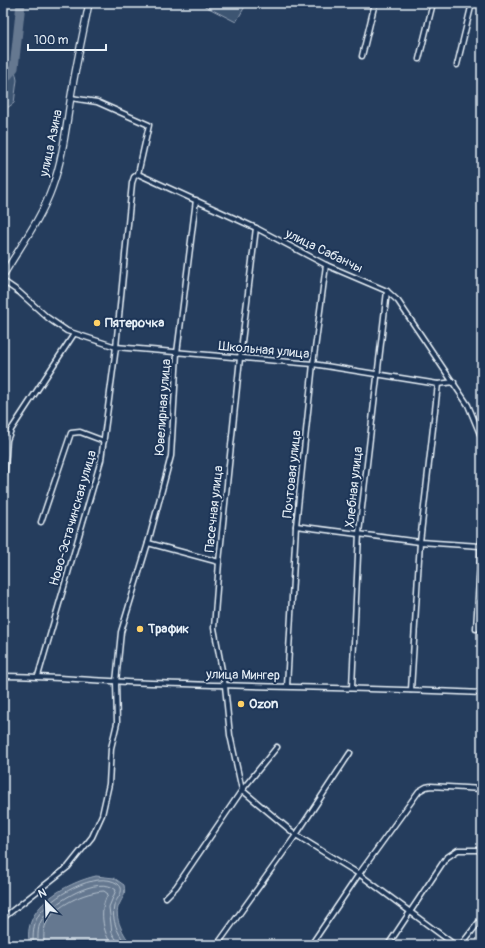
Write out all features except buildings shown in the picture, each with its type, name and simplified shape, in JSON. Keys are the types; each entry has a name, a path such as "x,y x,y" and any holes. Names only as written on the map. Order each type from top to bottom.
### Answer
{"street":[{"name":"улица Азина","path":"3,276 52,191 66,134 71,98 89,3"},
{"path":"362,56 375,3"},
{"path":"419,59 433,3"},
{"path":"457,65 472,3"},
{"path":"71,98 97,102 149,125 138,174"},
{"name":"улица Сабанчы","path":"138,174 256,228 326,265 387,291 398,301 454,382 468,405 482,440"},
{"name":"Ново-Эстачинская улица","path":"38,676 101,460 116,346 132,183 134,177 138,174"},
{"name":"Ювелирная улица","path":"3,918 68,867 92,837 102,815 109,784 111,748 117,723 116,682 121,632 148,543 171,456 177,353 196,200"},
{"name":"Пасечная улица","path":"242,790 230,735 225,686 214,628 219,562 240,358 256,228"},
{"name":"Почтовая улица","path":"287,686 296,526 313,364 326,265"},
{"name":"Школьная улица","path":"3,282 19,292 48,318 74,334 116,346 177,353 313,364 438,384 454,382"},
{"name":"Хлебная улица","path":"352,687 359,533 387,291"},
{"path":"3,496 8,440 11,430 74,334"},
{"path":"411,690 420,542 438,384"},
{"path":"41,522 71,432 80,432 104,441"},
{"path":"296,526 420,542 480,546"},
{"path":"476,629 482,528"},
{"path":"148,543 219,562"},
{"name":"улица Мингер","path":"3,676 38,676 116,682 225,686 352,687 482,693"},
{"path":"166,897 176,887 242,790 277,748"},
{"path":"217,945 296,834 350,753"},
{"path":"312,945 359,874 422,788 431,786 482,789"},
{"path":"242,790 296,834 359,874 455,945"},
{"path":"388,945 451,854 458,850 482,850"},
{"path":"461,945 482,918"}],"shaded area":[{"path":"199,3 247,3 236,22"},
{"path":"9,68 15,70 17,80 14,103 3,111 3,71"}],"water":[{"path":"96,876 114,878 124,885 124,893 117,915 123,932 132,945 30,945 29,932 32,920 48,899 59,891 84,879"}],"waterway":[{"path":"3,82 14,68 21,3"},
{"path":"3,837 7,844"}],"place":[{"name":"Пятерочка","path":"97,323"},
{"name":"Трафик","path":"140,629"},
{"name":"Ozon","path":"241,704"}]}
